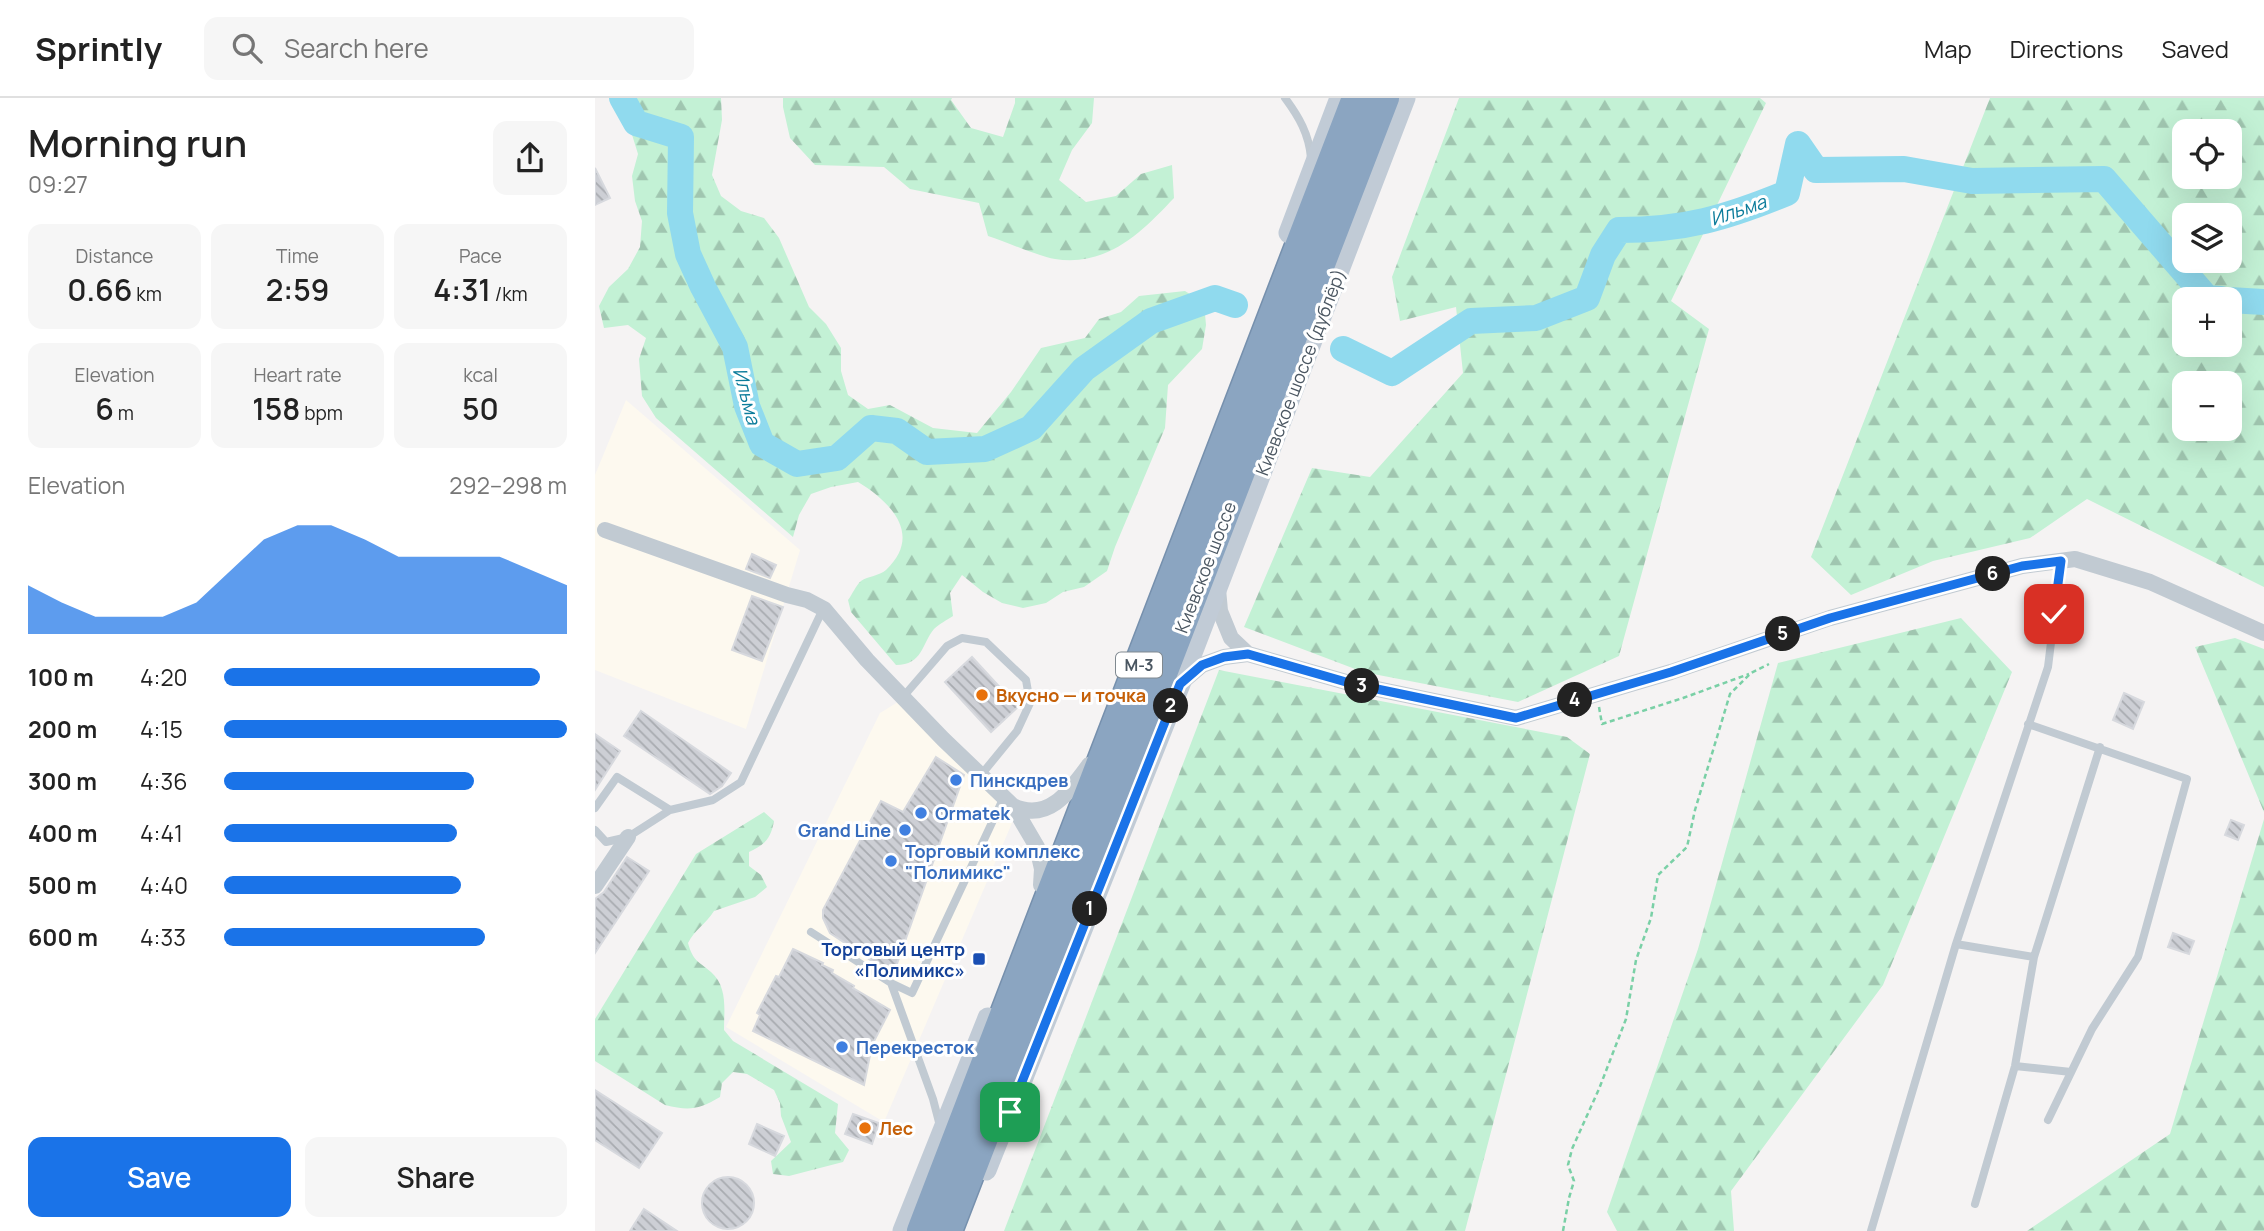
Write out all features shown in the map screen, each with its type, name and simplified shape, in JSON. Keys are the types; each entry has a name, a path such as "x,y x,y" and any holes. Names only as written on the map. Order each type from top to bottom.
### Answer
{"highway":[{"name":"Киевское шоссе","path":"921,1231 1092,773 1356,98"},
{"name":"Киевское шоссе","path":"948,1231 1385,98"}],"main road":[{"path":"903,1231 1041,885 1092,773 1127,665 1340,98"},
{"name":"Киевское шоссе (дублёр)","path":"963,1231 1180,684 1405,98"}],"street":[{"path":"605,530 807,600 824,609 867,660 943,739 1023,811 1046,809 1092,773"},
{"path":"1180,684 1202,665 1224,657 1248,654 1353,684 1516,718 1671,672 1830,618 2022,566 2075,559 2150,582 2264,633"},
{"path":"1218,585 1220,611 1231,638 1248,654"},
{"path":"1009,801 1037,847 1042,869 1041,885"},
{"path":"595,886 628,837"}],"lane":[{"path":"1285,98 1298,116 1310,142 1313,171"},
{"path":"1871,1231 1956,944 2048,667 2061,561"},
{"path":"595,830 606,842 628,837 670,810 713,800 741,782 824,609"},
{"path":"903,697 947,646 962,638 986,642 1026,680 1030,703 1017,731 981,775"},
{"path":"2028,724 2186,779 2139,957 2092,1029 2048,1120"},
{"path":"1975,1204 2015,1066 2034,957 2100,747"},
{"path":"595,808 617,776 670,810"},
{"path":"811,932 891,983 912,993 1009,801"},
{"path":"1956,944 2034,957"},
{"path":"891,983 933,1099 942,1135"},
{"path":"2015,1066 2071,1072"}],"path":[{"path":"1597,694 1602,724 1683,698 1769,664"},
{"path":"1563,1231 1574,1181 1568,1165 1570,1157 1626,1019 1636,960 1651,918 1658,875 1687,847 1695,810 1730,694 1751,673"}],"shaded area":[{"path":"626,400 800,550 746,729 595,670 595,475"},
{"path":"898,702 1015,816 884,1122 726,1027 880,713"}],"green space":[{"path":"613,98 721,98 722,120 712,175 721,196 741,211 764,218 779,238 809,307 826,324 841,348 841,371 848,395 868,409 890,405 933,428 977,433 1011,392 1041,348 1085,338 1099,319 1121,312 1139,296 1185,291 1204,303 1206,325 1202,349 1168,385 1165,428 1107,571 1084,587 1063,592 1046,603 1023,608 1002,603 962,575 950,593 953,616 934,629 917,657 905,664 896,665 851,612 848,600 861,581 886,570 897,557 902,544 902,532 891,509 858,482 831,487 811,494 799,515 793,537 656,418 642,396 639,359 646,338 628,325 604,328 599,306 609,287 628,269 640,247 642,221 635,201 632,176 638,154 629,125"},
{"path":"783,98 952,98 971,128 1003,137 1015,98 1094,98 1092,123 1072,150 1059,180 1086,202 1116,196 1141,174 1172,165 1174,198 1122,245 1091,258 1055,259 988,236 979,203 910,189 884,167 815,165 790,138"},
{"path":"1459,98 1760,98 1766,103 1671,301 1709,329 1619,656 1518,702 1363,672 1244,627 1312,468 1370,477 1463,373 1456,307 1400,321 1392,277"},
{"path":"1990,98 2264,98 2264,587 2087,499 2030,538 1933,561 1851,595 1811,557"},
{"path":"1961,618 2012,672 1883,985 1731,1191 1734,1231 1617,1231 1607,1212 1698,949 1778,663"},
{"path":"2235,638 2264,649 2264,812 2195,647"},
{"path":"1219,670 1567,737 1590,754 1465,1231 1004,1231"},
{"path":"764,812 774,821 773,827 766,840 749,852 749,866 761,875 767,887 755,897 714,911 688,943 694,957 711,972 720,985 724,999 724,1030 733,1041 838,1104 835,1133 849,1150 843,1162 789,1176 773,1174 771,1161 791,1142 774,1090 747,1074 733,1072 722,1083 720,1097 699,1107 681,1108 665,1105 595,1061 595,1019 696,854"},
{"path":"2264,819 2264,1231 2027,1231 2170,1134"}],"building":[{"path":"595,168 610,198 595,205"},
{"path":"752,554 776,565 770,578 746,569"},
{"path":"752,596 783,607 762,661 732,650"},
{"path":"972,657 1018,707 991,732 945,682"},
{"path":"2124,693 2144,702 2133,729 2113,720"},
{"path":"641,711 731,773 722,786 710,794 624,736"},
{"path":"595,734 620,751 595,790"},
{"name":"Торговый комплекс \"Полимикс\"","path":"936,757 964,775 893,975 830,933 823,918 823,910 881,801 903,812"},
{"path":"2231,820 2244,825 2238,840 2225,835"},
{"path":"627,857 649,871 595,953 595,899 604,892"},
{"path":"2173,933 2194,941 2189,954 2168,947"},
{"path":"793,949 823,963 822,965 833,970 832,973 854,986 853,988 890,1010 872,1045 864,1085 753,1031 760,1015 757,1013"},
{"path":"595,1090 662,1133 639,1168 595,1140"},
{"path":"853,1114 879,1123 872,1144 845,1134"},
{"path":"757,1124 784,1136 775,1156 749,1144"},
{"path":"728,1177 738,1179 746,1185 752,1193 752,1213 746,1221 738,1227 728,1229 718,1227 710,1221 704,1213 702,1203 704,1193 710,1185 718,1179"},
{"path":"644,1209 677,1231 630,1231"}],"waterway":[{"name":"Ильма","path":"622,98 636,123 681,137 680,213 688,254 735,347 747,406 762,444 797,464 837,458 871,428 897,431 927,452 985,449 1031,428 1084,369 1151,321 1215,298 1235,305"},
{"name":"Ильма","path":"1343,349 1392,373 1471,321 1536,318 1587,298 1603,255 1619,230 1665,228 1705,221 1787,193 1798,144 1816,170 1904,169 1972,181 2104,179 2197,287"},
{"name":"Ильма","path":"2242,301 2264,302"}],"place":[{"name":"Вкусно — и точка","path":"982,695"},
{"name":"Пинскдрев","path":"956,780"},
{"name":"Ormatek","path":"921,813"},
{"name":"Grand Line","path":"905,830"},
{"name":"Торговый комплекс \"Полимикс\"","path":"891,861"},
{"name":"Торговый центр «Полимикс»","path":"979,959"},
{"name":"Перекресток","path":"842,1047"},
{"name":"Лес","path":"865,1128"}],"route":[{"path":"1010,1112 1180,684 1202,665 1224,657 1248,654 1353,684 1516,718 1671,672 1830,618 2022,566 2061,561 2054,614"}]}
